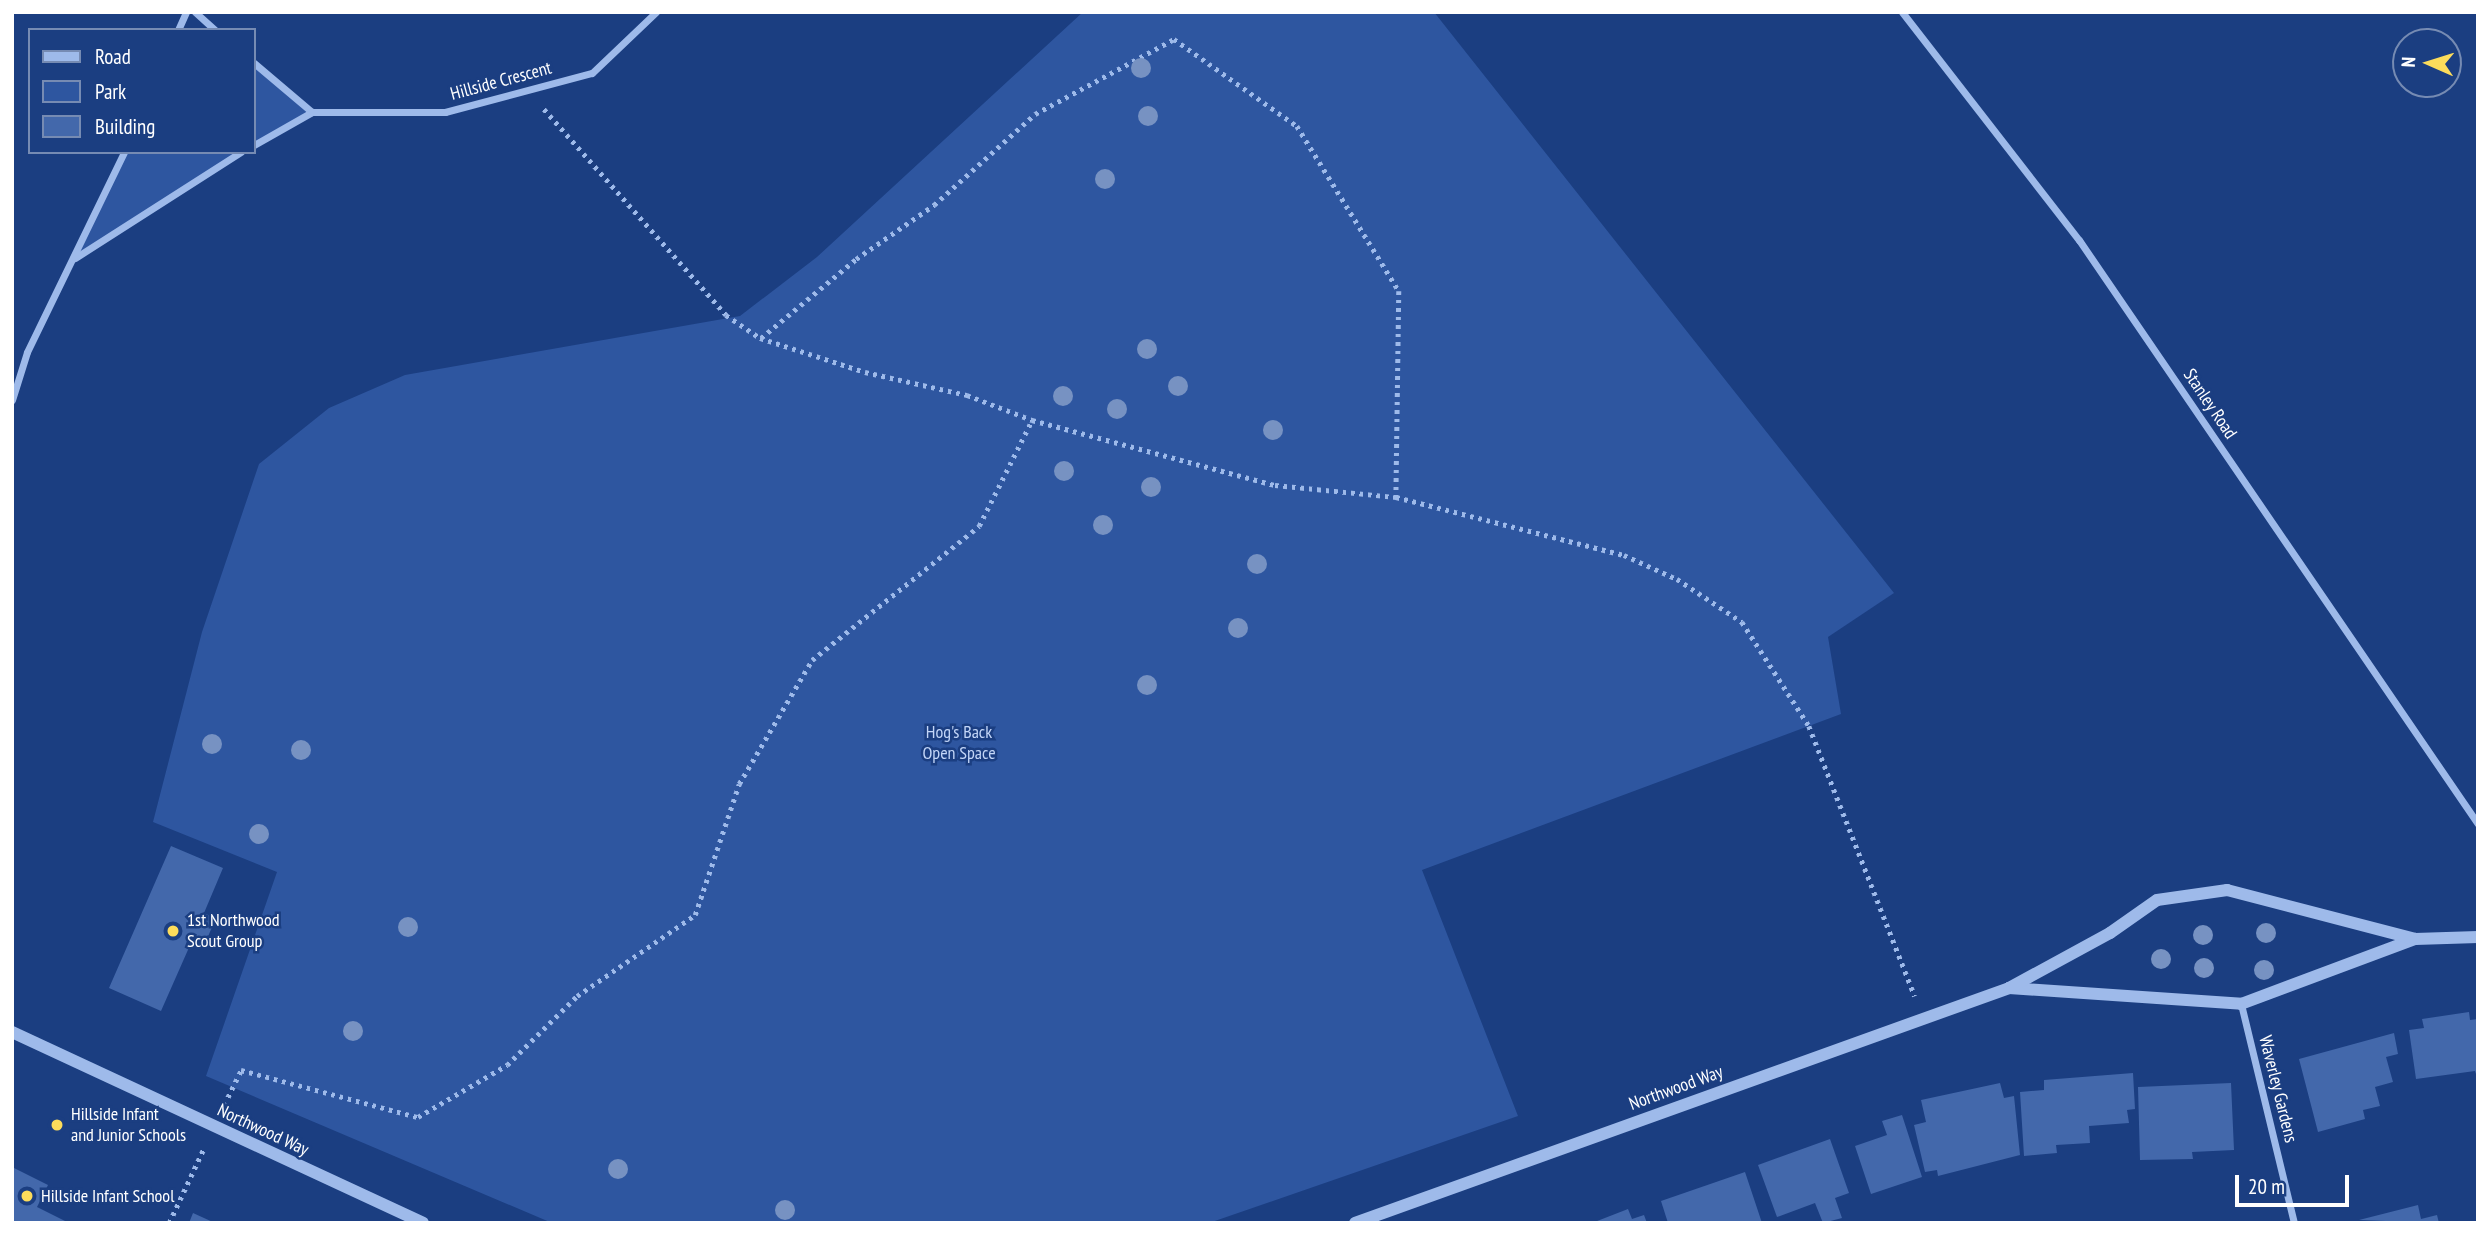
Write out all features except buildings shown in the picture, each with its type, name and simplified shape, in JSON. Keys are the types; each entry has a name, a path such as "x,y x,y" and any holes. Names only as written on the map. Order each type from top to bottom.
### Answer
{"street":[{"path":"179,28 186,12"},
{"path":"195,12 213,28"},
{"name":"Hillside Crescent","path":"256,144 312,112 445,112 592,73 656,12"},
{"name":"Stanley Road","path":"1902,12 2079,240 2478,824"},
{"path":"256,65 312,112"},
{"path":"12,400 27,352 75,258 123,154"},
{"path":"75,258 238,154"},
{"path":"2009,988 2110,933 2157,900 2227,890 2415,939 2478,937"},
{"path":"2009,988 2241,1004 2415,939"},
{"name":"Northwood Way","path":"1355,1223 2009,988"},
{"name":"Waverley Gardens","path":"2241,1004 2294,1223"},
{"name":"Northwood Way","path":"12,1032 423,1223"}],"path":[{"path":"760,338 856,259 934,205 1035,114 1174,39 1297,126 1399,290 1396,497"},
{"path":"528,90 726,316 760,338 865,372 967,395 1032,420 1275,485 1396,497 1624,555 1677,579 1742,622 1809,726 1923,1017"},
{"path":"169,1223 241,1070 418,1117 507,1065 577,996 695,915 739,784 812,660 979,526 1032,420"}],"green space":[{"name":"Hog's Back Open Space","path":"1083,12 1434,12 1894,593 1828,637 1841,714 1422,870 1518,1116 1209,1223 552,1223 206,1076 277,872 153,822 202,632 259,464 329,408 405,375 740,316 817,257"},
{"path":"256,65 312,112 256,144"},
{"path":"123,154 238,154 75,259"}],"place":[{"name":"1st Northwood Scout Group","path":"173,931"},
{"name":"Hillside Infant and Junior Schools","path":"57,1125"},
{"name":"Hillside Infant School","path":"27,1196"}]}
